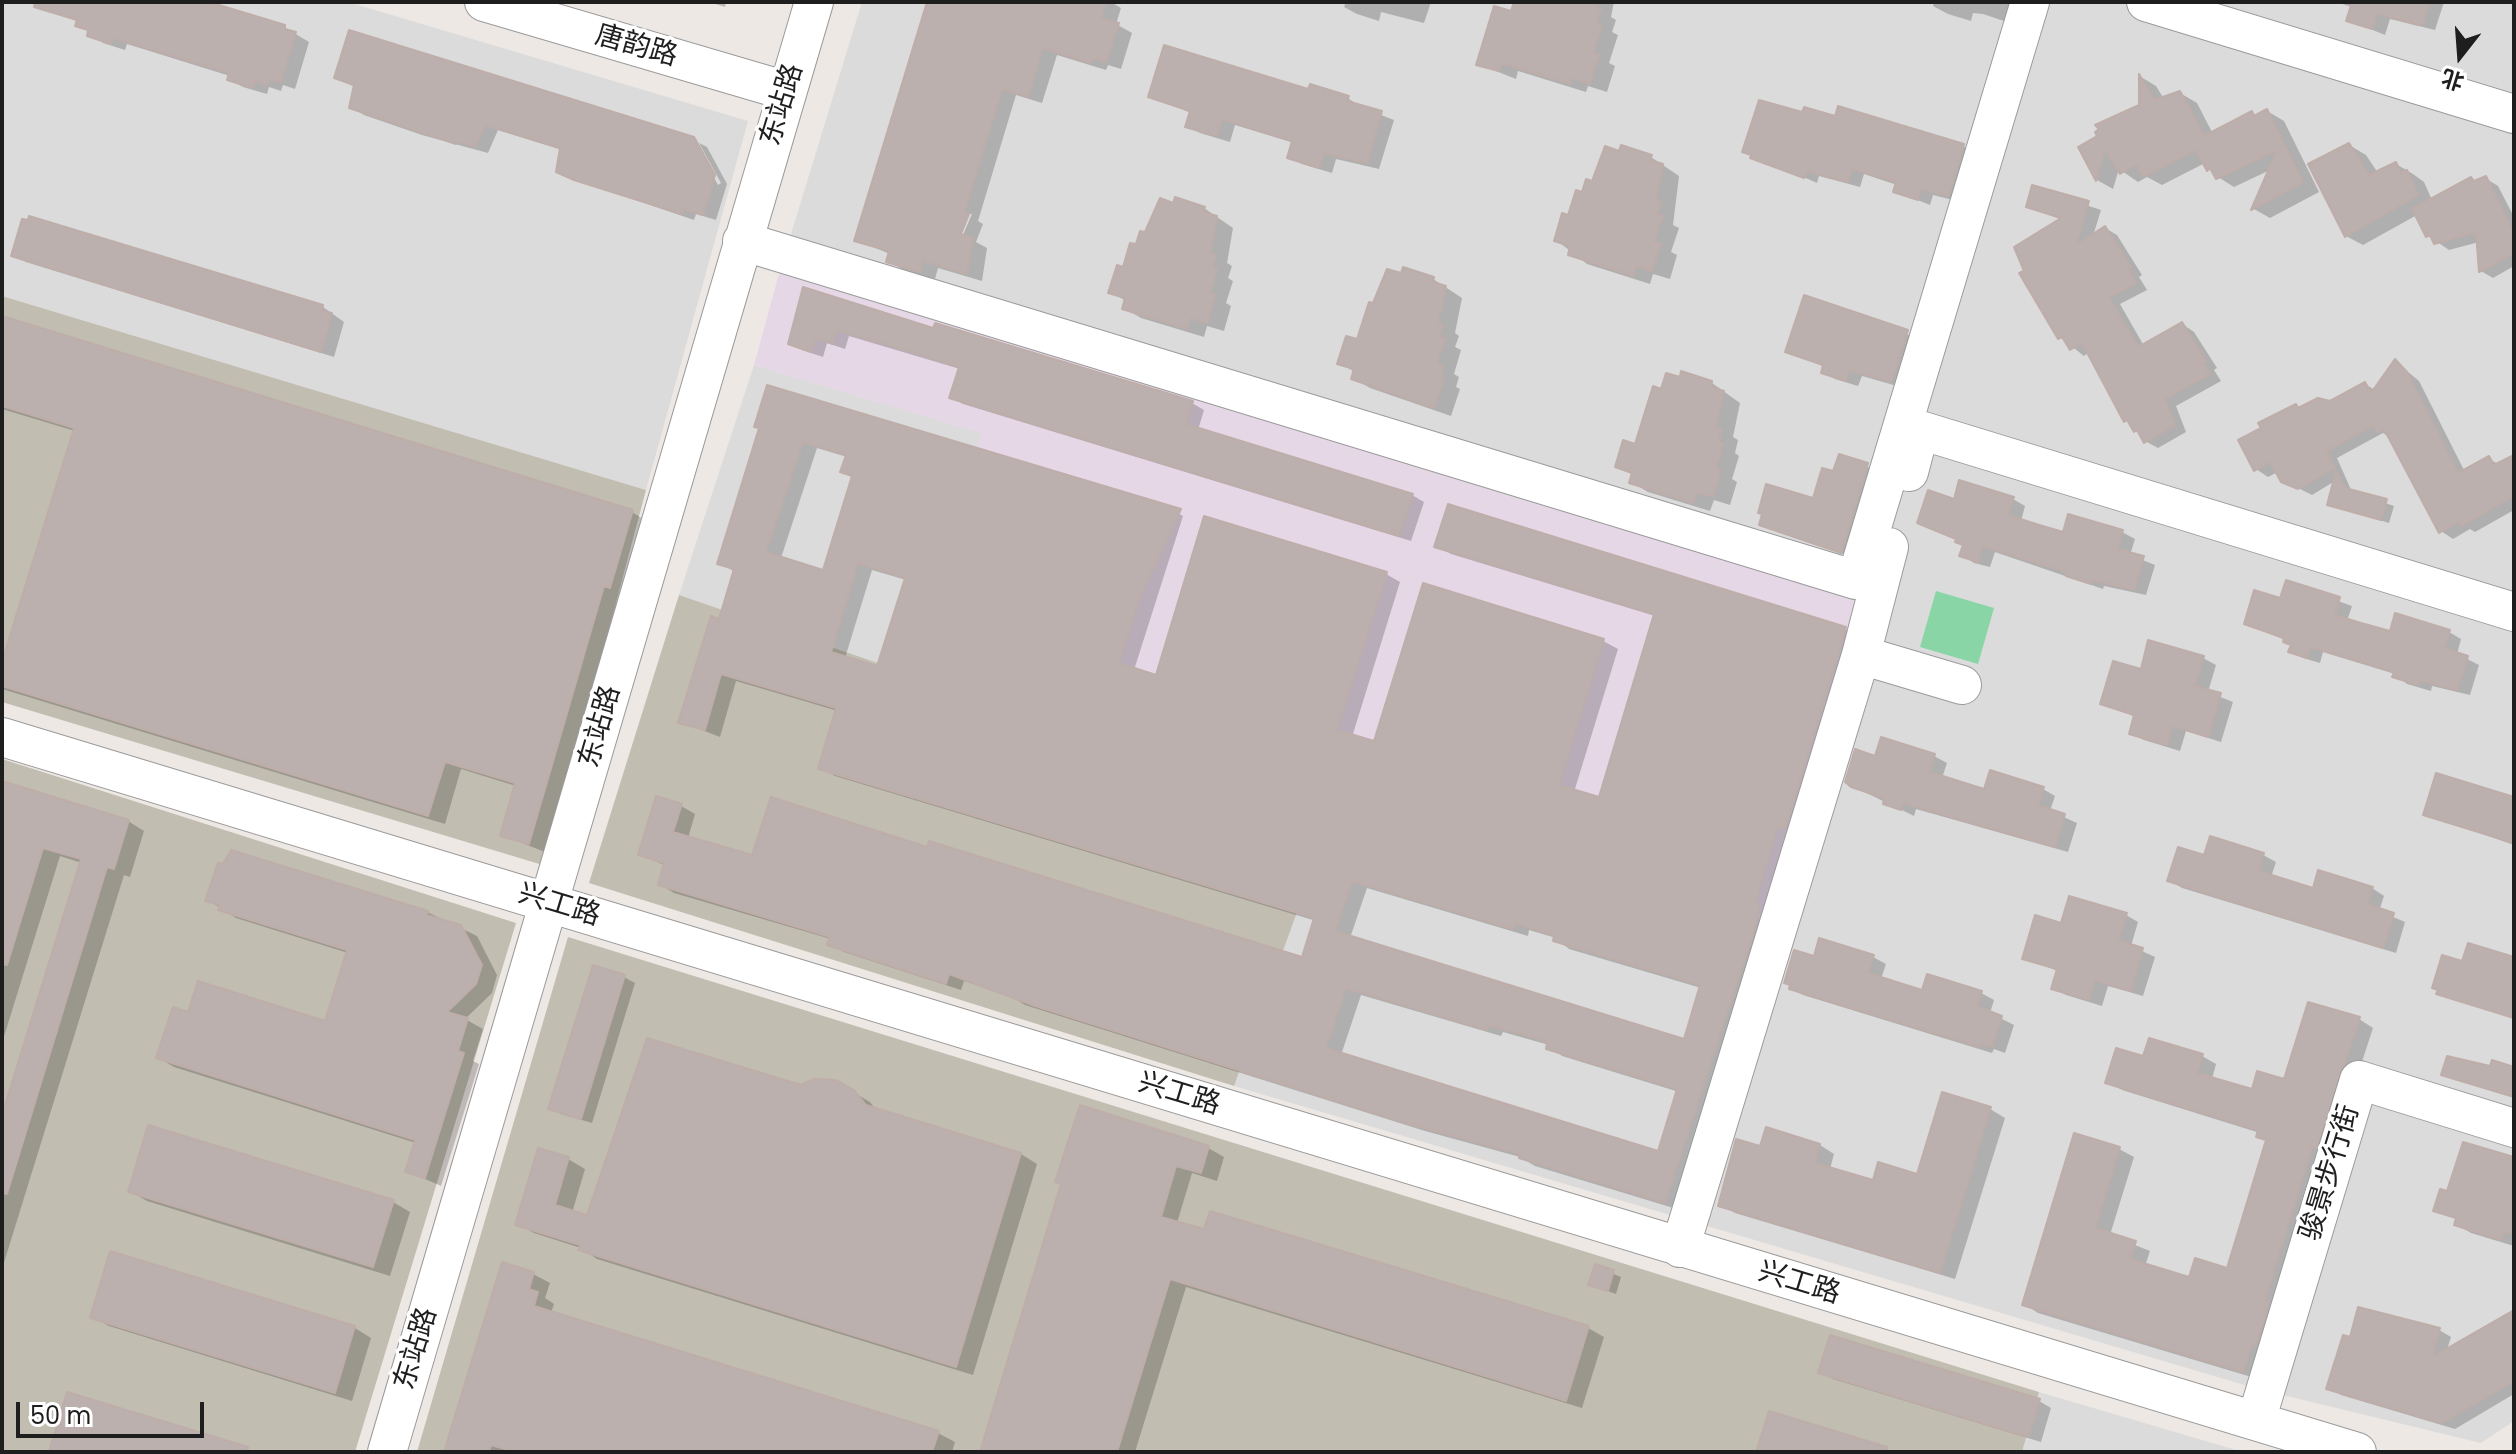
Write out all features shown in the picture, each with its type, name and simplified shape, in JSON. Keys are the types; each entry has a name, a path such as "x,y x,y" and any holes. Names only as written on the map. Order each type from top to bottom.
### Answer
{"street":[{"name":"唐韵路","path":"484,2 787,91"},
{"name":"东站路","path":"387,1452 814,2"},
{"path":"742,241 1856,580 2030,2"},
{"path":"2146,2 2514,114"},
{"path":"1680,1248 1861,655 1920,430 2514,612"},
{"path":"1861,655 1962,685"},
{"name":"兴工路","path":"2,737 2357,1452"},
{"name":"骏景步行街","path":"2256,1421 2359,1080 2514,1128"}],"shaded area":[{"path":"2,2 348,2 748,121 646,490 2,296"},
{"path":"862,2 2514,2 2514,1421 2481,1443 2258,1389 1234,1086 1337,802 1772,920 780,270"},
{"path":"780,270 1869,597 1772,920 910,674 981,433 754,365"},
{"path":"2,296 646,490 546,866 2,702"},
{"path":"754,365 982,433 910,674 679,595"},
{"path":"679,595 910,674 1337,802 1234,1086 589,883"},
{"path":"2,759 516,923 355,1452 2,1452"},
{"path":"568,937 2039,1392 2022,1452 417,1452"},
{"path":"2039,1392 2243,1452 2022,1452"}],"green space":[{"path":"1936,591 1994,608 1978,664 1920,647"}],"building":[{"path":"35,2 209,2 285,25 285,29 296,32 281,82 269,79 267,85 255,81 253,88 227,80 229,73 113,38 111,44 87,36 88,30 75,26 77,20 34,7"},
{"path":"927,2 1106,2 1101,18 1119,23 1106,62 1093,58 1091,63 1043,48 1028,97 1002,89 964,213 969,214 961,234 973,238 967,274 923,261 920,272 886,262 889,251 854,241"},
{"path":"1514,2 1597,2 1596,7 1601,9 1596,22 1602,24 1593,53 1599,55 1590,84 1572,78 1570,84 1502,63 1499,71 1476,65 1494,6 1511,11"},
{"path":"2352,2 2430,2 2423,23 2418,25 2377,13 2372,29 2346,21"},
{"path":"349,30 694,137 715,175 703,215 683,209 682,214 574,180 556,172 560,148 485,125 475,147 456,141 456,144 349,108 354,85 334,78"},
{"path":"1164,45 1308,89 1310,84 1349,96 1347,101 1382,111 1367,163 1324,153 1319,168 1287,158 1292,141 1222,119 1217,136 1185,127 1190,111 1148,97"},
{"path":"2139,74 2154,100 2180,91 2204,136 2252,111 2254,116 2267,109 2303,182 2251,210 2277,150 2216,179 2210,168 2207,171 2196,150 2143,177 2137,164 2120,174 2105,149 2096,181 2078,147 2097,136 2095,132 2099,129 2095,125 2139,105"},
{"path":"1759,100 1802,112 1804,107 1835,116 1838,106 1964,144 1948,196 1921,189 1918,200 1893,192 1896,182 1852,169 1848,182 1807,171 1804,178 1750,158 1751,155 1742,152"},
{"path":"2349,143 2369,175 2396,162 2401,173 2407,170 2418,195 2345,237 2308,164"},
{"path":"1621,145 1652,155 1650,160 1663,164 1656,201 1661,202 1657,214 1663,216 1654,242 1661,244 1652,271 1636,266 1633,276 1568,255 1570,246 1554,241 1562,213 1568,215 1576,190 1582,192 1586,179 1592,181 1605,146 1619,151"},
{"path":"2486,176 2514,234 2514,253 2479,272 2476,232 2434,244 2430,235 2426,237 2412,209 2471,177 2474,181"},
{"path":"2032,185 2089,201 2076,245 2105,226 2131,267 2128,269 2136,283 2109,297 2138,347 2182,322 2206,361 2203,363 2210,374 2165,399 2175,425 2144,443 2137,430 2134,432 2127,420 2124,422 2082,343 2070,350 2062,337 2058,339 2019,273 2024,271 2014,247 2061,218 2026,207"},
{"path":"1175,197 1205,207 1203,212 1217,216 1210,253 1216,255 1212,268 1217,269 1210,293 1215,295 1207,323 1190,318 1187,329 1122,309 1125,298 1108,293 1117,265 1123,267 1130,243 1136,244 1140,231 1145,232 1160,198 1173,203"},
{"path":"29,216 323,305 322,311 332,313 321,352 11,256 22,219 28,220"},
{"path":"1403,267 1434,277 1433,282 1446,286 1438,323 1443,324 1439,337 1445,339 1437,364 1443,366 1440,377 1444,378 1434,408 1351,379 1354,369 1337,364 1346,336 1357,339 1369,302 1373,303 1387,269 1401,273"},
{"path":"803,287 933,328 935,323 1193,401 1186,424 1413,494 1399,536 949,398 959,367 925,356 837,330 833,344 815,338 811,352 788,344"},
{"path":"1804,295 1908,330 1891,382 1849,370 1846,381 1821,373 1823,365 1785,352"},
{"path":"2,316 633,510 610,588 604,586 529,844 500,836 515,783 445,762 428,816 2,686 2,662 74,428 2,406"},
{"path":"2395,359 2407,372 2458,473 2489,456 2494,465 2514,455 2514,496 2461,526 2458,522 2439,533 2384,429 2377,433 2373,425 2326,451 2335,468 2298,489 2281,482 2270,462 2254,471 2238,440 2261,428 2258,423 2296,404 2298,408 2318,398 2330,401 2365,382 2371,393"},
{"path":"1681,371 1712,381 1711,387 1724,391 1716,427 1722,429 1718,442 1723,444 1716,468 1721,470 1713,497 1697,492 1693,503 1629,483 1632,473 1615,467 1623,440 1635,444 1653,386 1661,389 1666,373 1680,377"},
{"path":"767,385 1181,509 1141,595 1119,663 1156,675 1204,516 1387,572 1337,730 1374,741 1423,583 1604,639 1559,785 1599,797 1654,614 1434,547 1448,504 1846,627 1785,828 1778,826 1755,902 1759,904 1755,927 1665,1203 1519,1158 1520,1154 1409,1124 1035,1006 949,974 946,984 827,945 830,937 658,885 664,863 638,855 656,796 682,804 673,832 752,855 771,797 927,847 929,841 1302,957 1314,918 818,769 836,708 721,674 705,730 678,723 711,616 719,619 734,569 717,564 759,428 754,427","holes":["803,442 846,455 840,472 852,476 823,570 766,552","858,563 905,578 877,666 831,652","1352,881 1513,929 1515,923 1554,936 1553,941 1700,985 1684,1039 1335,931","1346,988 1487,1030 1488,1025 1536,1038 1547,1043 1546,1049 1677,1089 1658,1151 1326,1048"]},
{"path":"1839,454 1868,463 1841,553 1759,525 1762,514 1758,513 1766,484 1813,498 1822,468 1833,471"},
{"path":"2336,471 2345,488 2387,499 2381,520 2327,505"},
{"path":"1959,480 2014,497 2008,515 2036,524 2063,532 2068,514 2123,530 2117,549 2144,556 2134,590 2092,580 2091,584 2066,576 2067,572 1982,546 1978,562 1959,556 1963,545 1955,542 1956,539 1917,523 1928,490 1954,499"},
{"path":"2286,580 2340,597 2335,615 2361,623 2390,631 2395,613 2450,630 2444,648 2468,656 2457,690 2420,680 2418,685 2392,677 2394,672 2310,647 2307,658 2288,652 2291,645 2283,642 2284,638 2244,624 2254,590 2280,598"},
{"path":"2148,640 2204,656 2195,686 2221,693 2208,737 2173,726 2167,745 2129,734 2134,715 2100,704 2113,661 2141,669"},
{"path":"1881,737 1935,754 1930,772 1984,789 1990,770 2044,787 2038,805 2065,814 2055,847 1903,803 1901,810 1883,804 1884,798 1851,787 1845,782 1855,749 1875,756"},
{"path":"2436,773 2514,797 2514,843 2423,815"},
{"path":"2,781 129,820 114,869 107,867 7,1194 2,1193 2,1115 81,859 43,848 7,965 2,964"},
{"path":"2210,836 2264,853 2259,871 2313,888 2318,870 2373,887 2367,904 2394,913 2383,948 2167,881 2178,847 2204,855"},
{"path":"231,850 428,911 427,915 461,925 482,965 476,984 447,1012 468,1018 458,1051 464,1053 425,1178 405,1172 415,1140 156,1058 173,1007 188,1012 198,981 325,1021 347,950 218,910 220,905 205,901 218,863 223,864"},
{"path":"2069,896 2127,913 2118,940 2143,948 2131,991 2095,980 2089,1000 2051,989 2057,969 2022,959 2035,915 2061,923"},
{"path":"1819,938 1874,955 1868,973 1922,990 1927,974 1982,991 1977,1006 2002,1016 1992,1047 1981,1044 1980,1047 1789,989 1790,985 1784,983 1794,950 1814,956"},
{"path":"2468,943 2514,957 2514,1018 2436,994 2438,990 2432,988 2442,955 2462,961"},
{"path":"593,965 625,975 581,1119 548,1109"},
{"path":"2308,1002 2360,1017 2316,1148 2312,1147 2265,1300 2269,1301 2256,1345 2252,1344 2243,1372 2022,1305 2074,1133 2120,1147 2095,1228 2136,1241 2130,1259 2189,1277 2195,1258 2227,1268 2266,1140 2256,1137 2258,1130 2105,1083 2116,1048 2143,1056 2149,1038 2203,1054 2197,1073 2252,1089 2257,1071 2284,1079"},
{"path":"647,1038 801,1085 814,1079 836,1080 854,1090 866,1105 1021,1153 956,1367 578,1250 580,1245 515,1225 538,1148 569,1157 555,1205 587,1215"},
{"path":"2447,1056 2490,1066 2492,1060 2514,1067 2514,1097 2441,1075"},
{"path":"1942,1092 1991,1107 1940,1273 1718,1206 1736,1139 1760,1146 1766,1127 1820,1144 1815,1163 1873,1180 1878,1162 1917,1174"},
{"path":"1080,1105 1209,1146 1201,1173 1176,1166 1161,1217 1204,1229 1210,1211 1589,1326 1566,1401 1170,1279 1117,1452 980,1452 1061,1184 1055,1182"},
{"path":"148,1125 394,1200 373,1267 128,1192"},
{"path":"2463,1142 2514,1157 2514,1234 2504,1231 2501,1240 2454,1225 2456,1218 2433,1211 2440,1189 2447,1191"},
{"path":"110,1251 355,1326 335,1393 90,1318"},
{"path":"502,1262 534,1272 529,1289 538,1292 534,1306 939,1431 932,1452 515,1452 491,1445 489,1452 444,1452"},
{"path":"1595,1264 1614,1270 1608,1291 1588,1285"},
{"path":"2358,1307 2440,1328 2432,1357 2514,1310 2514,1381 2442,1423 2326,1389 2343,1335 2350,1337"},
{"path":"1830,1335 2040,1399 2028,1437 1818,1373"},
{"path":"67,1392 248,1447 247,1452 49,1452"},
{"path":"1769,1411 1887,1447 1887,1452 1756,1452"}]}
